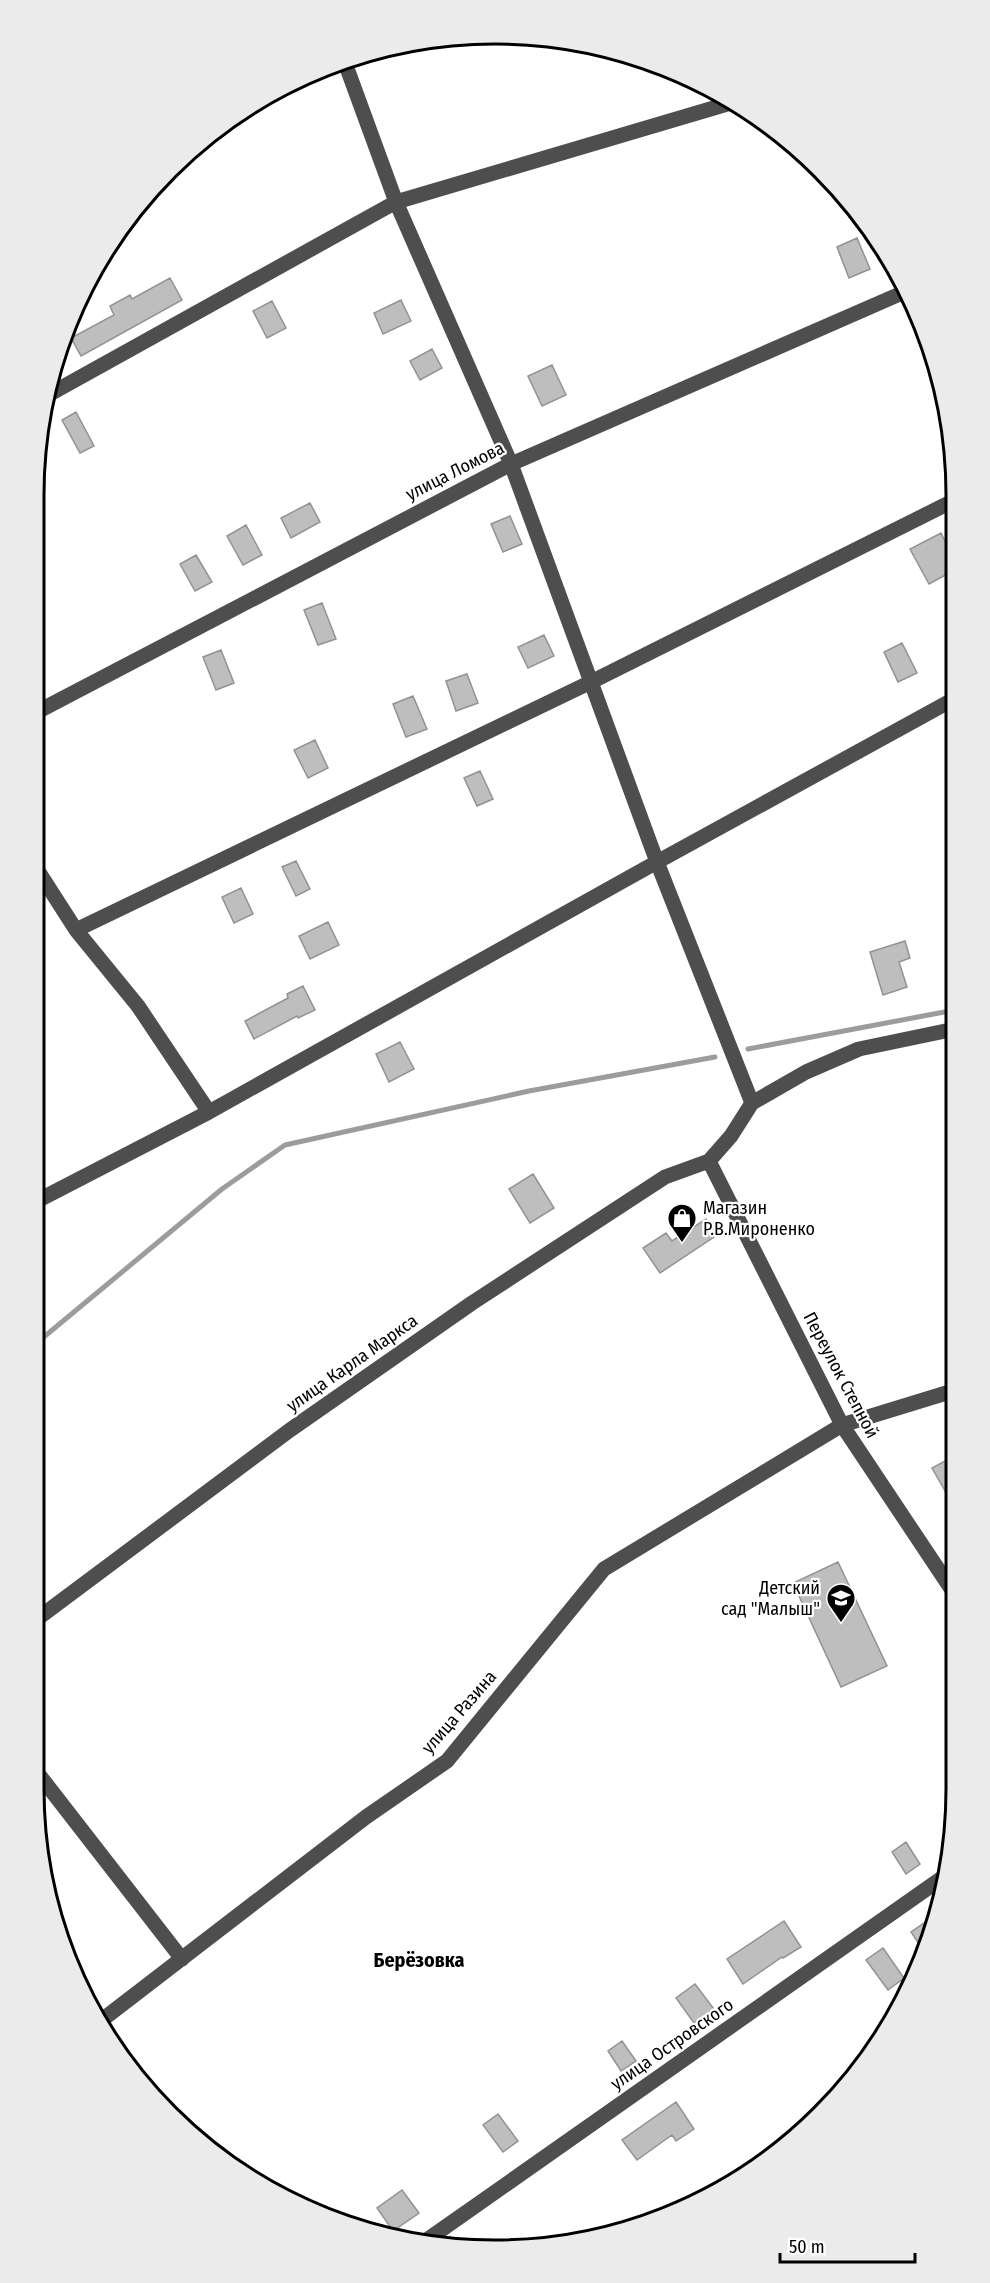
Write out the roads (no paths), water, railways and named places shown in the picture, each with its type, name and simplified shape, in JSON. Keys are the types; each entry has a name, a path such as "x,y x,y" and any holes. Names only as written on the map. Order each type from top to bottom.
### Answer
{"street":[{"path":"347,68 396,202 511,464 657,861 752,1103"},
{"path":"56,391 396,202 723,105"},
{"name":"улица Ломова","path":"44,708 511,464 900,294"},
{"path":"76,930 591,682 946,504"},
{"path":"44,1197 209,1112 657,861 946,703"},
{"path":"44,880 76,930 138,1006 209,1112"},
{"path":"709,1161 731,1136 752,1103 806,1072 859,1049 946,1031"},
{"name":"Переулок Степной","path":"709,1161 842,1425 946,1581"},
{"name":"улица Карла Маркса","path":"44,1614 290,1430 472,1303 664,1177 709,1161"},
{"name":"улица Разина","path":"106,2018 366,1817 447,1761 604,1569 842,1425 946,1393"},
{"path":"44,1781 182,1959"},
{"name":"улица Островского","path":"433,2236 937,1882"}],"waterway":[{"path":"748,1049 946,1012"},
{"path":"44,1337 222,1189 285,1145 529,1091 715,1057"}],"place":[{"name":"Магазин Р.В.Мироненко","path":"682,1244"},
{"name":"Детский сад \"Малыш\"","path":"841,1624"}],"district":[{"name":"Берёзовка","path":"419,1960"}]}
